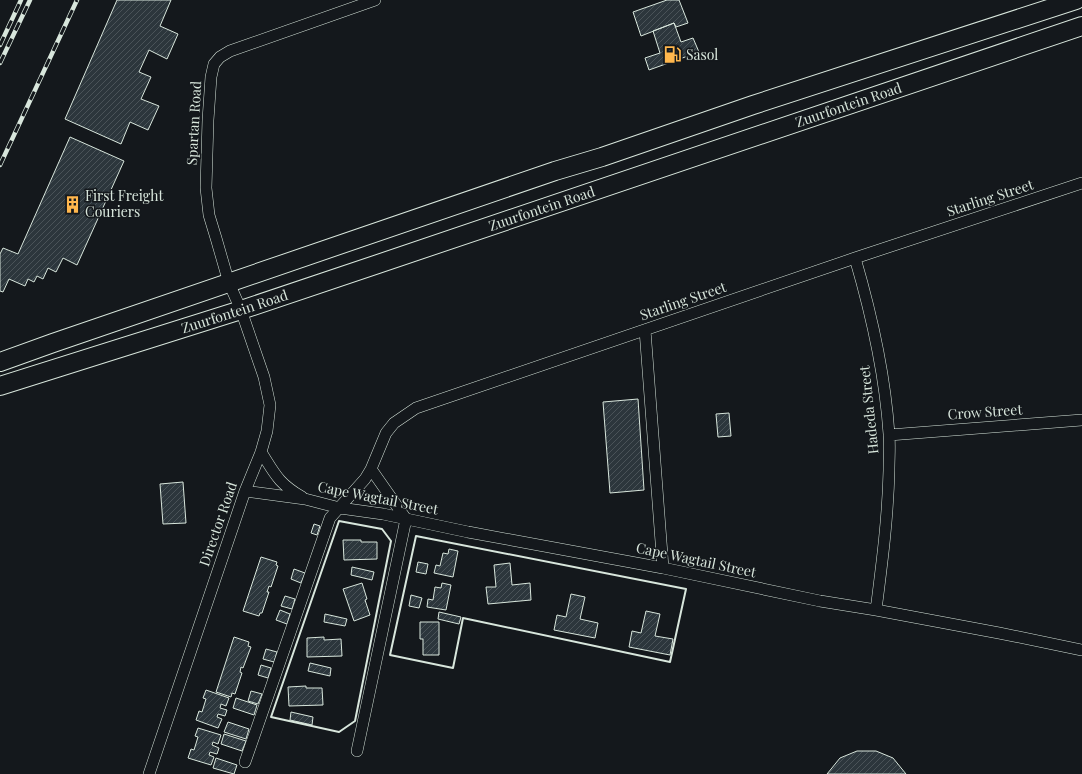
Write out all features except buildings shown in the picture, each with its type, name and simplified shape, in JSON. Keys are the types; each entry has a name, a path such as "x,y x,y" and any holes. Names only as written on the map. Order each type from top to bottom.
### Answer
{"main road":[{"name":"Zuurfontein Road","path":"0,362 555,170 602,157 760,103 1076,0"},
{"name":"Zuurfontein Road","path":"0,386 241,310 1082,26"}],"street":[{"name":"Spartan Road","path":"229,283 209,215 206,188 210,84 214,64 220,57 230,51 375,0"},
{"name":"Starling Street","path":"245,762 330,518 357,489 371,470 386,433 394,423 416,408 855,258 1082,183"},
{"name":"Hadeda Street","path":"855,258 866,296 877,344 889,435 888,495 885,537 876,610"},
{"name":"Director Road","path":"149,774 245,491 261,452 267,431 270,405 264,377 241,310 229,283"},
{"path":"645,330 663,568"},
{"name":"Crow Street","path":"889,435 1082,420"},
{"path":"261,452 277,477 286,487 304,498"},
{"path":"357,751 406,519 371,470"},
{"path":"245,491 304,498"},
{"name":"Cape Wagtail Street","path":"304,498 340,508 406,519 663,568 820,601 876,610 1082,650"}],"railway":[{"path":"0,45 21,0"},
{"path":"0,63 30,0"},
{"path":"0,165 77,0"}],"wall":[{"path":"339,521 382,529 391,541 355,721 339,732 271,717 339,521"},
{"path":"416,536 686,589 670,662 463,618 453,668 390,655 416,536"}],"place":[{"name":"Sasol","path":"673,55"},
{"name":"First Freight Couriers","path":"72,204"}]}
